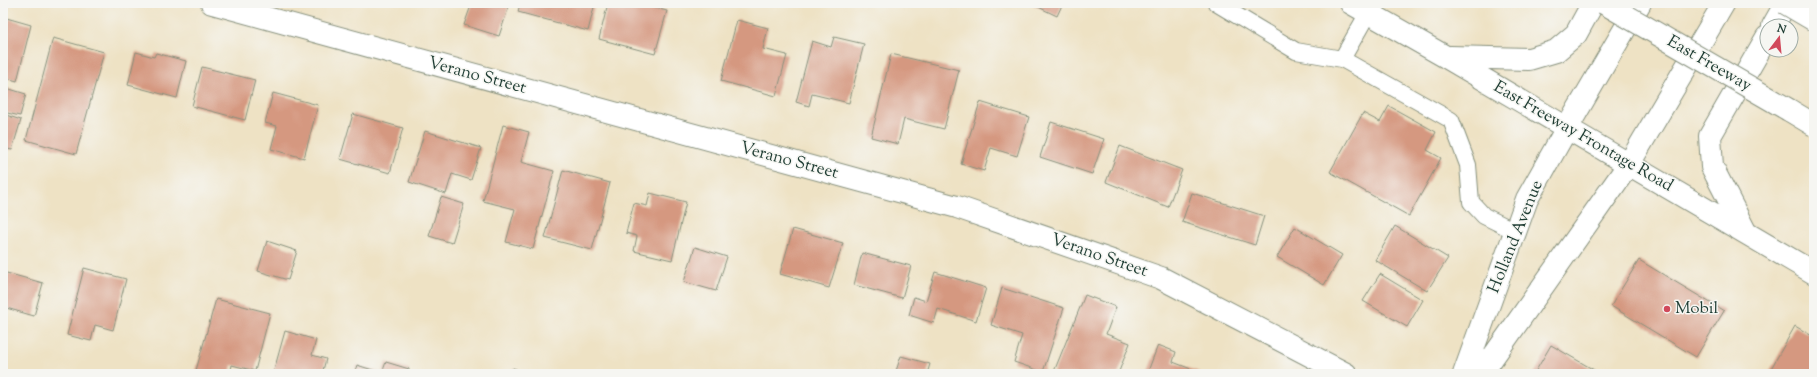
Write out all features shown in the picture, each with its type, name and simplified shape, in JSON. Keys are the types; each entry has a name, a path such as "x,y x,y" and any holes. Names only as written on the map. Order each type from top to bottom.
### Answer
{"main road":[{"name":"Verano Street","path":"212,3 957,207 1161,278 1346,374"},
{"path":"1446,57 1529,59 1556,51 1576,34 1593,3"},
{"name":"East Freeway","path":"1604,3 1814,125"},
{"name":"Holland Avenue","path":"1464,374 1527,199 1640,3"},
{"path":"1481,374 1629,164 1724,3"},
{"path":"1777,18 1785,3 1814,20"},
{"name":"East Freeway Frontage Road","path":"1360,8 1814,272"},
{"path":"1746,233 1712,167 1710,136 1759,51"}],"lane":[{"path":"1216,3 1296,51 1342,59 1451,120 1468,165 1471,202 1484,216 1515,232"},
{"path":"1342,59 1360,8"}],"building":[{"path":"472,3 510,3 499,36 464,25"},
{"path":"520,3 595,3 588,31 518,12"},
{"path":"608,3 652,3 651,7 667,11 655,54 599,39"},
{"path":"1030,3 1063,3 1057,16"},
{"path":"3,17 31,25 17,81 3,77"},
{"path":"737,20 768,28 763,49 787,55 776,96 721,81"},
{"path":"834,37 864,44 849,103 812,94 809,106 796,102 812,41 831,47"},
{"path":"53,38 104,52 76,154 26,140"},
{"path":"136,52 154,57 156,53 186,61 177,98 128,85"},
{"path":"891,54 959,70 944,129 904,119 898,144 871,137"},
{"path":"202,67 255,80 245,120 192,106"},
{"path":"3,87 26,94 20,116 3,112"},
{"path":"273,93 318,105 304,158 271,149 277,126 265,123"},
{"path":"980,102 1029,117 1017,156 991,148 984,171 961,164"},
{"path":"1389,106 1436,132 1427,150 1441,158 1409,216 1330,172 1363,113 1380,122"},
{"path":"3,114 21,120 12,150 3,148"},
{"path":"353,114 403,128 390,173 340,159"},
{"path":"1051,122 1104,139 1092,174 1040,157"},
{"path":"503,125 529,132 521,162 554,171 533,249 506,242 515,209 483,201"},
{"path":"425,131 481,148 471,180 452,174 446,194 409,182"},
{"path":"1120,146 1182,170 1168,207 1106,182"},
{"path":"563,170 610,183 592,250 545,238"},
{"path":"650,193 686,202 672,260 634,251 637,236 626,233 634,203 647,206"},
{"path":"1192,193 1264,216 1255,245 1182,222"},
{"path":"441,197 464,204 452,243 429,236"},
{"path":"1395,226 1448,258 1427,291 1375,260"},
{"path":"1295,227 1342,255 1324,285 1277,257"},
{"path":"793,229 843,243 829,288 780,274"},
{"path":"267,241 297,251 288,280 258,271"},
{"path":"695,247 727,257 716,291 684,282"},
{"path":"862,253 911,266 902,298 854,285"},
{"name":"Mobil","path":"1639,260 1724,311 1696,357 1611,306"},
{"path":"84,268 126,279 113,330 95,325 91,341 67,335"},
{"path":"3,272 43,283 34,316 3,307"},
{"path":"935,272 986,288 976,321 938,309 934,323 909,315 914,297 926,301"},
{"path":"1380,274 1423,300 1407,327 1363,301"},
{"path":"1002,288 1064,308 1043,372 1014,362 1022,335 991,325"},
{"path":"1085,295 1116,307 1106,334 1130,343 1118,374 1053,374"},
{"path":"216,299 270,313 255,371 232,365 230,374 195,374"},
{"path":"1795,326 1814,337 1814,374 1768,374"},
{"path":"285,331 316,340 312,355 326,359 322,374 273,374"},
{"path":"1158,345 1176,352 1173,362 1204,374 1147,374"},
{"path":"1551,345 1601,374 1534,374"},
{"path":"901,356 930,364 927,374 895,374"},
{"path":"386,362 409,369 408,374 354,374 357,365 382,373"},
{"path":"513,368 530,374 511,374"}],"place":[{"name":"Mobil","path":"1667,309"}]}
